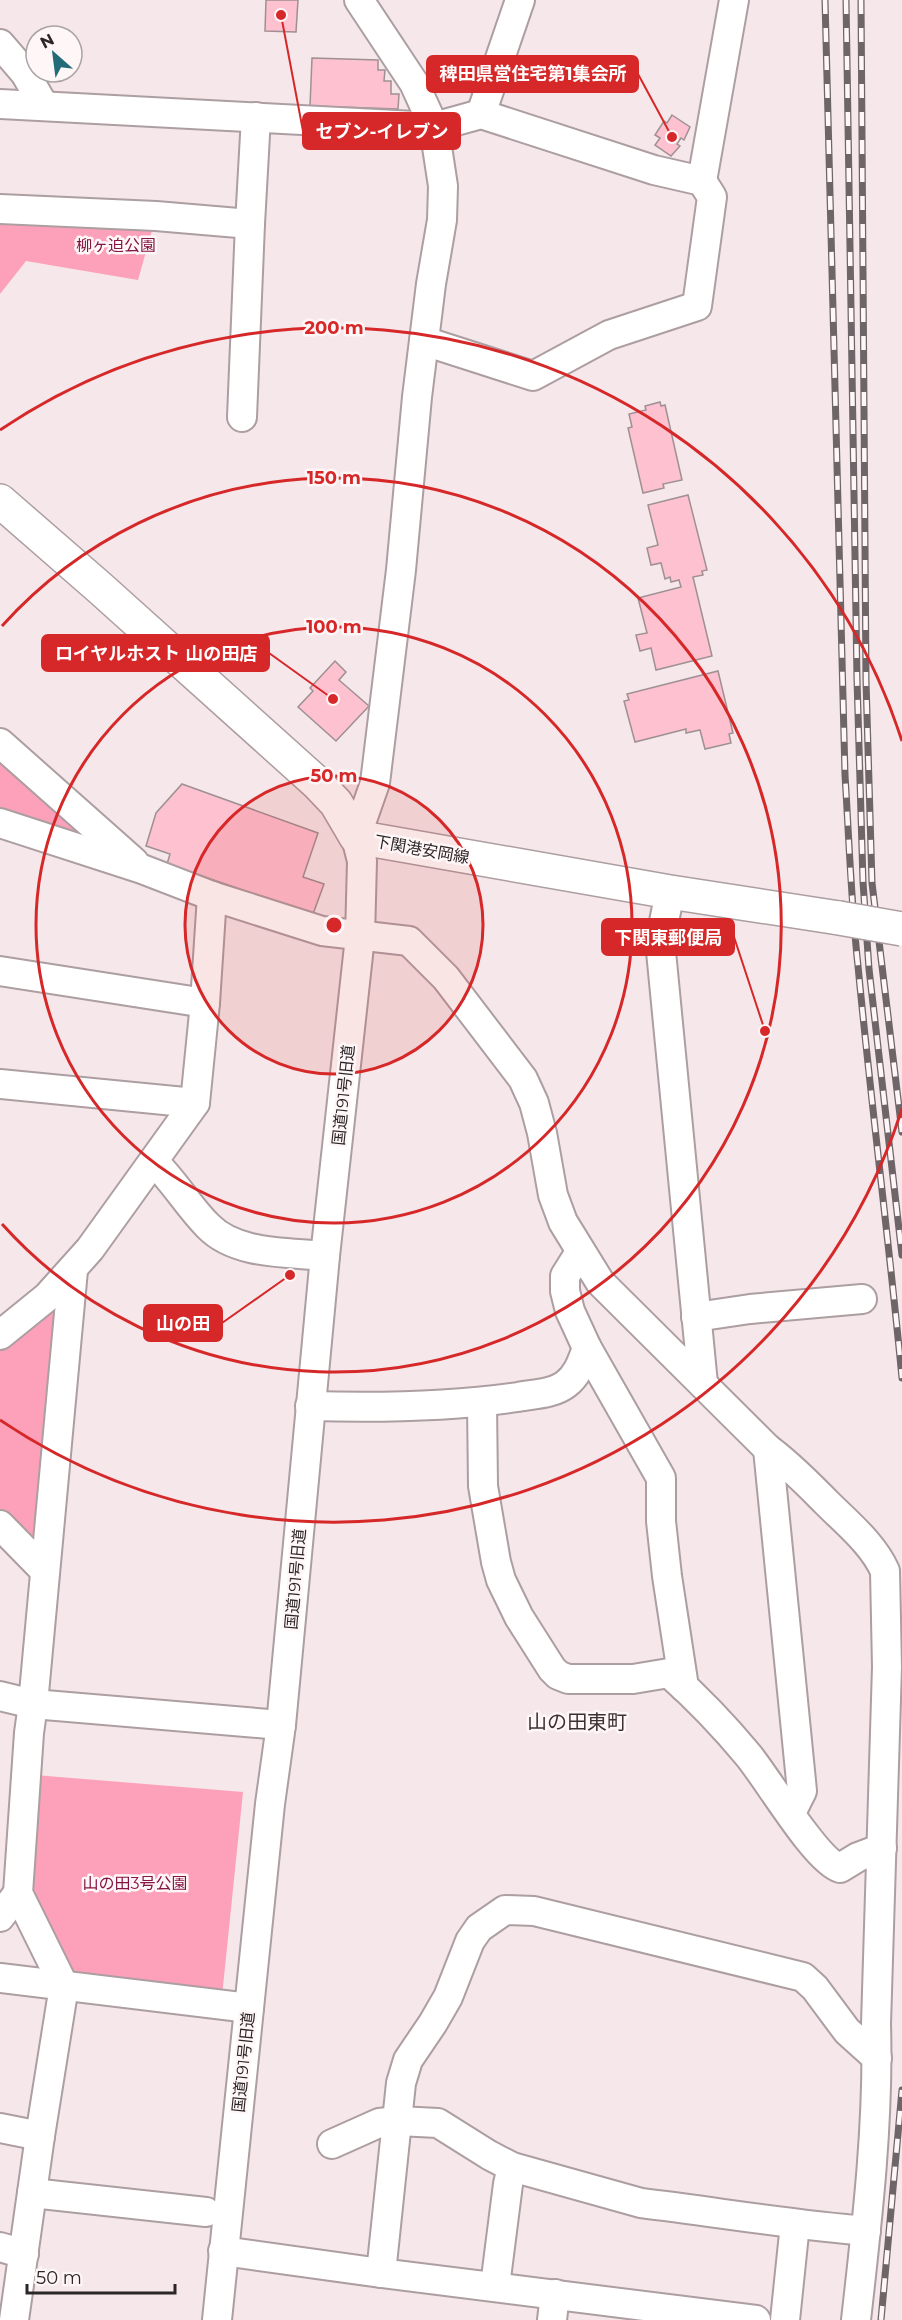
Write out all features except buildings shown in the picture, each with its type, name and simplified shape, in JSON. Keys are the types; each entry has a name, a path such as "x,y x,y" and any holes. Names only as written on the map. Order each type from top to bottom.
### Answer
{"main road":[{"name":"下関港安岡線","path":"0,501 317,783 336,803 356,837 670,892 902,929"}],"street":[{"path":"356,837 375,783 401,570 417,397 431,284 442,220 443,186 434,127 414,83 359,0"},
{"path":"481,114 520,0"},
{"path":"424,341 533,376 609,335 697,306 712,197 702,181 734,0"},
{"path":"0,44 25,73 44,106"},
{"path":"0,104 434,127 481,114 654,170 702,181"},
{"path":"242,417 256,117"},
{"path":"0,209 156,216 250,224"},
{"path":"0,743 142,869"},
{"path":"0,823 142,869 212,896 322,932 409,941 446,978 523,1079 534,1103 542,1133 556,1204 580,1252 600,1281 768,1449 785,1462 842,1518 879,1558 885,1571 890,1668 876,2024 877,2058 866,2231 856,2320"},
{"name":"国道191号旧道","path":"217,2320 270,1804 281,1725 325,1256 360,937 362,861 356,837"},
{"path":"670,892 660,941 703,1384"},
{"path":"0,1335 47,1297 74,1270 195,1102 212,896"},
{"path":"0,970 205,1002"},
{"path":"0,1084 195,1102"},
{"path":"154,1162 206,1224 220,1236 246,1247 325,1256"},
{"path":"580,1252 565,1276 564,1284 570,1311 587,1348 661,1478 661,1521 667,1576 684,1686"},
{"path":"10,2308 12,2250 32,2193 64,1986 18,1893 12,1816 33,1704 74,1270"},
{"path":"696,1317 862,1299"},
{"path":"310,1406 360,1408 482,1403 550,1392 566,1384 580,1366 587,1348"},
{"path":"482,1403 483,1486 496,1562 501,1580 519,1617 552,1669 558,1675 568,1679 633,1678 669,1673 736,1740 833,1866 840,1868 858,1857 882,1848"},
{"path":"768,1449 802,1791 791,1813"},
{"path":"0,1525 45,1571"},
{"path":"0,1696 33,1704 281,1725"},
{"path":"0,1917 18,1893"},
{"path":"381,2273 401,2083 408,2060 433,2024 448,1997 470,1941 490,1918 505,1910 534,1911 803,1977 815,1988 847,2031 877,2058"},
{"path":"0,1978 249,2008"},
{"path":"332,2144 379,2123 398,2121 438,2123 489,2156 512,2166 641,2203 795,2224 866,2231"},
{"path":"0,2128 40,2136"},
{"path":"495,2286 512,2166"},
{"path":"32,2193 206,2211"},
{"path":"785,2320 795,2224"},
{"path":"223,2251 495,2286 554,2307 756,2320"}],"green space":[{"name":"柳ヶ迫公園","path":"0,209 156,216 138,280 26,261 0,294"},
{"path":"0,754 99,843 0,815"},
{"path":"52,1306 61,1311 41,1538 31,1544 0,1512 0,1348"},
{"name":"山の田3号公園","path":"35,1775 243,1792 222,1996 73,1979 25,1886"}],"railway":[{"path":"825,0 845,775 856,942 902,1378"},
{"path":"846,0 857,679 863,882 869,969 902,1255"},
{"path":"861,0 866,681 872,883 902,1132"},
{"path":"881,2320 902,2090"}],"place":[{"name":"セブン-イレブン","path":"281,15"},
{"name":"稗田県営住宅第1集会所","path":"672,137"},
{"name":"ロイヤルホスト 山の田店","path":"333,699"},
{"name":"下関東郵便局","path":"765,1031"},
{"name":"山の田","path":"290,1275"}],"district":[{"name":"山の田東町","path":"577,1722"}]}
